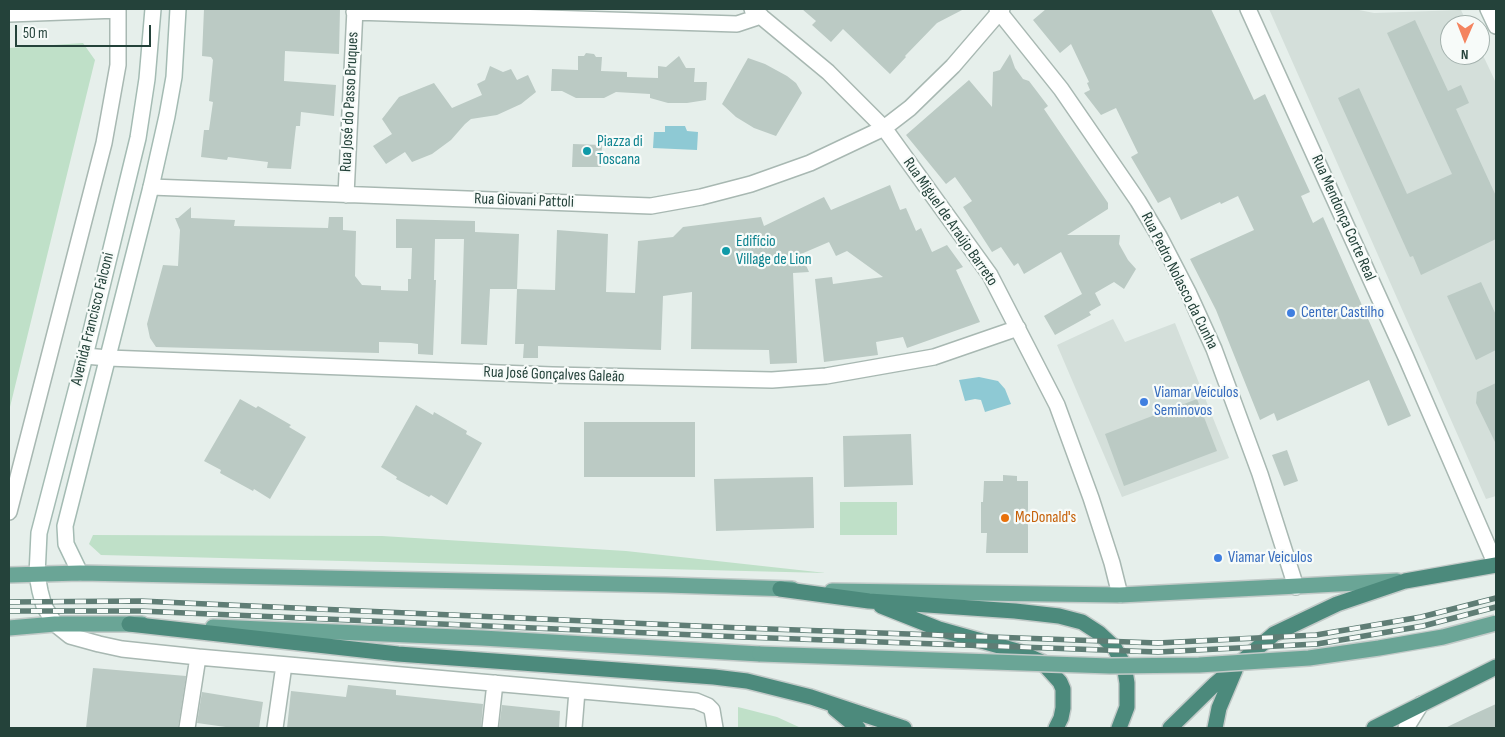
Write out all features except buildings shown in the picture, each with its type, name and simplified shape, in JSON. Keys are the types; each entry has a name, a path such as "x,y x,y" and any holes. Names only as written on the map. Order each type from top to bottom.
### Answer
{"highway":[{"path":"1170,728 1214,685 1274,634 1337,604 1405,581 1454,574 1496,565"},
{"path":"780,589 869,601 1015,611 1059,616 1082,622 1099,633 1114,647 1124,665 1127,683 1127,708 1119,728"},
{"path":"869,601 939,629 1017,651 1042,662 1060,682 1063,689 1063,708 1056,728"},
{"path":"129,624 398,654 722,678 780,688 904,728"},
{"path":"1214,728 1219,708 1237,666"},
{"path":"1374,728 1496,667"},
{"path":"828,703 858,728"}],"main road":[{"path":"9,575 80,573 1120,595 1405,581"},
{"path":"9,628 55,624 129,624 482,638 760,654 1110,666 1199,665 1309,658 1444,637 1496,623"}],"street":[{"name":"Avenida Francisco Falconi","path":"55,624 44,606 37,575 38,533 85,356 138,138 147,79 153,9"},
{"name":"Avenida Francisco Falconi","path":"80,573 66,544 65,526 151,187 167,116 174,77 178,9"},
{"name":"Rua Mendonça Corte Real","path":"1248,9 1405,355 1496,565"},
{"path":"1488,9 1496,26"},
{"name":"Avenida Francisco Falconi","path":"9,512 104,143 118,65 118,10"},
{"path":"9,14 118,10"},
{"name":"Rua Giovani Pattoli","path":"151,187 651,206 702,198 751,184 810,163 884,128 910,108 953,66 1000,10"},
{"name":"Rua Pedro Nolasco da Cunha","path":"1000,10 1061,89 1138,201 1159,236 1189,294 1214,349 1260,474 1296,587"},
{"path":"354,11 738,24 756,12"},
{"name":"Rua José do Passo Bruques","path":"346,195 354,11"},
{"name":"Rua Miguel de Araújo Barreto","path":"756,12 828,72 884,128 990,275 1057,405 1091,498 1112,563 1120,595"},
{"name":"Rua José Gonçalves Galeão","path":"85,356 552,375 772,380 826,376 934,356 1018,328"},
{"path":"55,624 70,636 122,649 696,701 708,706 714,723"},
{"path":"188,728 198,657"},
{"path":"274,728 284,665"},
{"path":"490,728 496,684"},
{"path":"574,728 577,691"},
{"path":"1406,728 1421,704"}],"shaded area":[{"path":"1269,9 1354,9 1374,13 1461,10 1463,15 1440,15 1440,65 1488,65 1496,83 1496,496 1486,499"},
{"name":"Viamar Veículos Seminovos","path":"1113,319 1125,342 1175,323 1229,458 1122,497 1057,345"}],"green space":[{"path":"83,43 95,60 9,411 9,48"},
{"path":"840,502 897,502 897,535 840,535"},
{"path":"93,535 382,536 626,551 826,573 101,555 89,544"},
{"path":"738,707 777,717 801,728 738,728"}],"water":[{"path":"665,126 685,126 687,131 698,132 697,150 653,148 654,132 665,132"},
{"path":"979,377 998,381 1005,389 1011,404 985,412 981,400 965,401 959,380"}],"railway":[{"path":"9,602 140,601 742,628 1158,643 1316,635 1421,617 1496,598"},
{"path":"9,611 140,611 742,637 1158,652 1317,644 1423,626 1496,607"}],"place":[{"name":"Piazza di Toscana","path":"587,151"},
{"name":"Edifício Village de Lion","path":"726,251"},
{"name":"Center Castilho","path":"1291,313"},
{"name":"Viamar Veículos Seminovos","path":"1144,402"},
{"name":"McDonald's","path":"1005,518"},
{"name":"Viamar Veiculos","path":"1218,558"}]}
